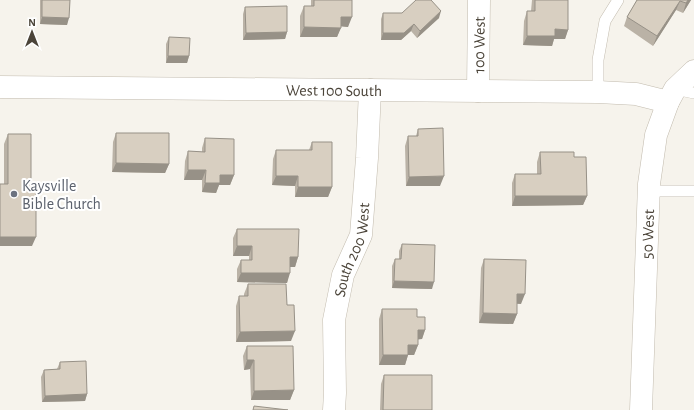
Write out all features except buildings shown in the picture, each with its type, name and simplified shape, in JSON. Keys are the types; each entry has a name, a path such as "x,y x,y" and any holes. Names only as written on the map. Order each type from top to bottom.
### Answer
{"street":[{"name":"100 West","path":"478,91 479,0"},
{"name":"50 West","path":"641,410 649,184 656,135 694,71"},
{"name":"West 100 South","path":"0,87 598,92 679,95"},
{"name":"South 200 West","path":"334,410 334,320 343,275 361,235 367,158 370,90"}],"lane":[{"path":"598,92 598,60 605,21 618,0"},
{"path":"649,191 694,191"}],"place":[{"name":"Kaysville Bible Church","path":"14,194"}]}
